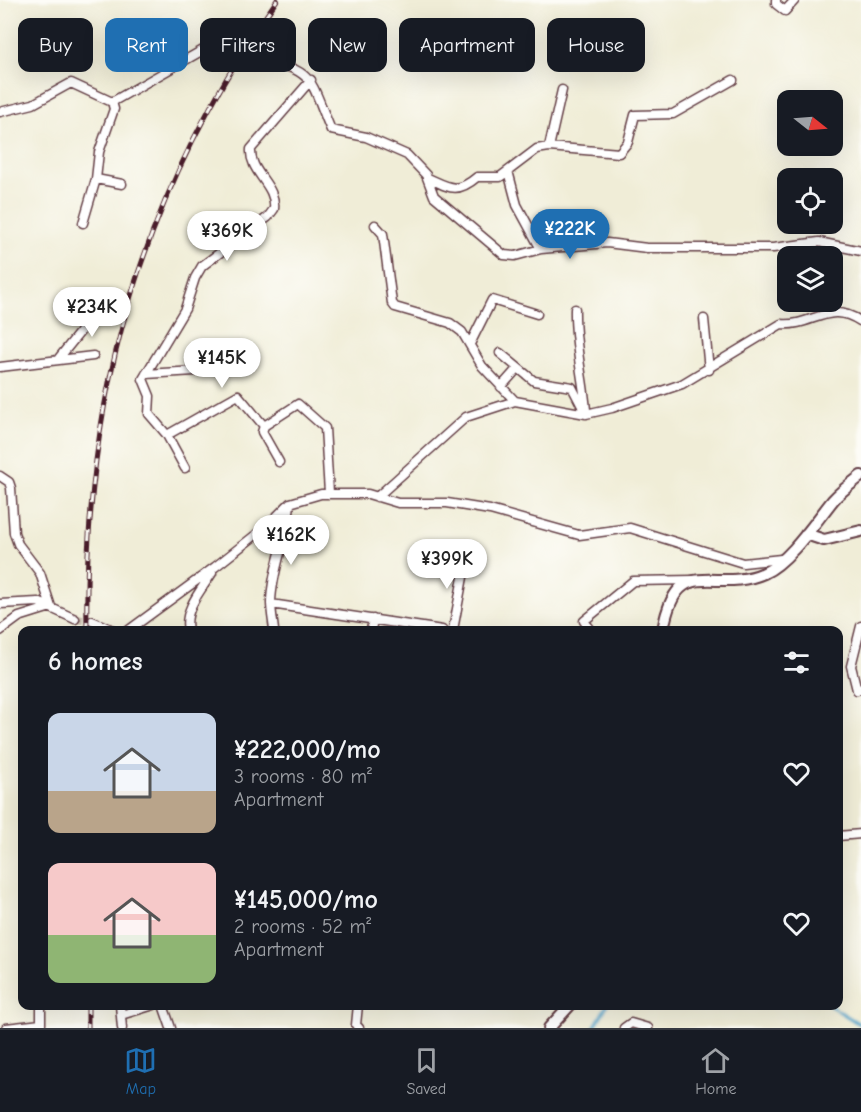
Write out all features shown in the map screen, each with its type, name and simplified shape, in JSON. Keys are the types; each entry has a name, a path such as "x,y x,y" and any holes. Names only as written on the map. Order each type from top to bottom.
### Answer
{"street":[{"path":"776,0 776,4 785,11 795,0"},
{"path":"112,102 200,52"},
{"path":"296,71 311,80 331,130 366,137 395,148 407,155 428,177 453,189 466,186 477,177 500,177 537,149 549,147 619,153 628,142 635,115 673,114 733,80"},
{"path":"185,468 167,435 149,414 150,396 143,379 185,309 195,278 202,266 268,217 274,209 274,195 252,164 251,149 311,80"},
{"path":"0,112 33,105 71,83 112,102 114,109 99,152 96,179 83,224"},
{"path":"549,147 562,90"},
{"path":"508,171 517,205 541,249"},
{"path":"428,177 434,196 498,252 515,256 541,249 607,243 647,248 773,248 819,242 861,251"},
{"path":"96,179 122,184"},
{"path":"375,225 383,234 391,300 395,307 450,323 462,332 482,366 515,401"},
{"path":"59,358 80,332 90,300"},
{"path":"470,344 492,300 537,314"},
{"path":"575,309 574,334 581,360 586,414"},
{"path":"377,497 466,417 515,401 586,414 612,408 682,384 709,370 781,324 825,314 846,312 860,321"},
{"path":"704,319 709,370"},
{"path":"500,353 534,381 572,387 586,414"},
{"path":"0,367 59,358 93,356"},
{"path":"501,387 517,369"},
{"path":"146,374 195,371"},
{"path":"167,435 238,395 264,426"},
{"path":"279,462 262,432 264,426 298,404 325,428 329,494"},
{"path":"0,476 9,482 11,488 14,532 18,544 40,573 51,607"},
{"path":"588,626 584,621 633,581 743,578 765,573 806,534 836,498 861,476"},
{"path":"134,626 267,526 290,503 329,494 350,493 398,503 447,503 490,510 579,535 630,528 743,563 781,559"},
{"path":"274,626 271,604 289,520 290,503"},
{"path":"806,534 824,540 861,531"},
{"path":"454,626 467,556"},
{"path":"187,626 186,622 191,607 215,567"},
{"path":"664,626 667,605 677,590 694,580"},
{"path":"0,604 38,602 75,619"},
{"path":"271,604 417,626"},
{"path":"0,631 19,617 51,607"},
{"path":"372,626 373,619"},
{"path":"92,621 104,626"},
{"path":"861,626 851,666 857,690 861,689"},
{"path":"843,836 861,834"},
{"path":"6,1028 40,1024 41,1010"},
{"path":"120,1010 122,1028"},
{"path":"121,1015 138,1010"},
{"path":"165,1010 171,1028"},
{"path":"358,1010 356,1025 359,1028"},
{"path":"554,1027 566,1010"},
{"path":"624,1028 631,1023 648,1028"}],"waterway":[{"path":"594,1028 604,1010"},
{"path":"837,1010 861,1025"}],"tunnel":[{"path":"75,619 92,621"}],"railway":[{"path":"87,626 88,544 96,460 110,378 130,299 157,222 190,147 230,73 277,0"},
{"path":"88,1010 88,1028"}]}
